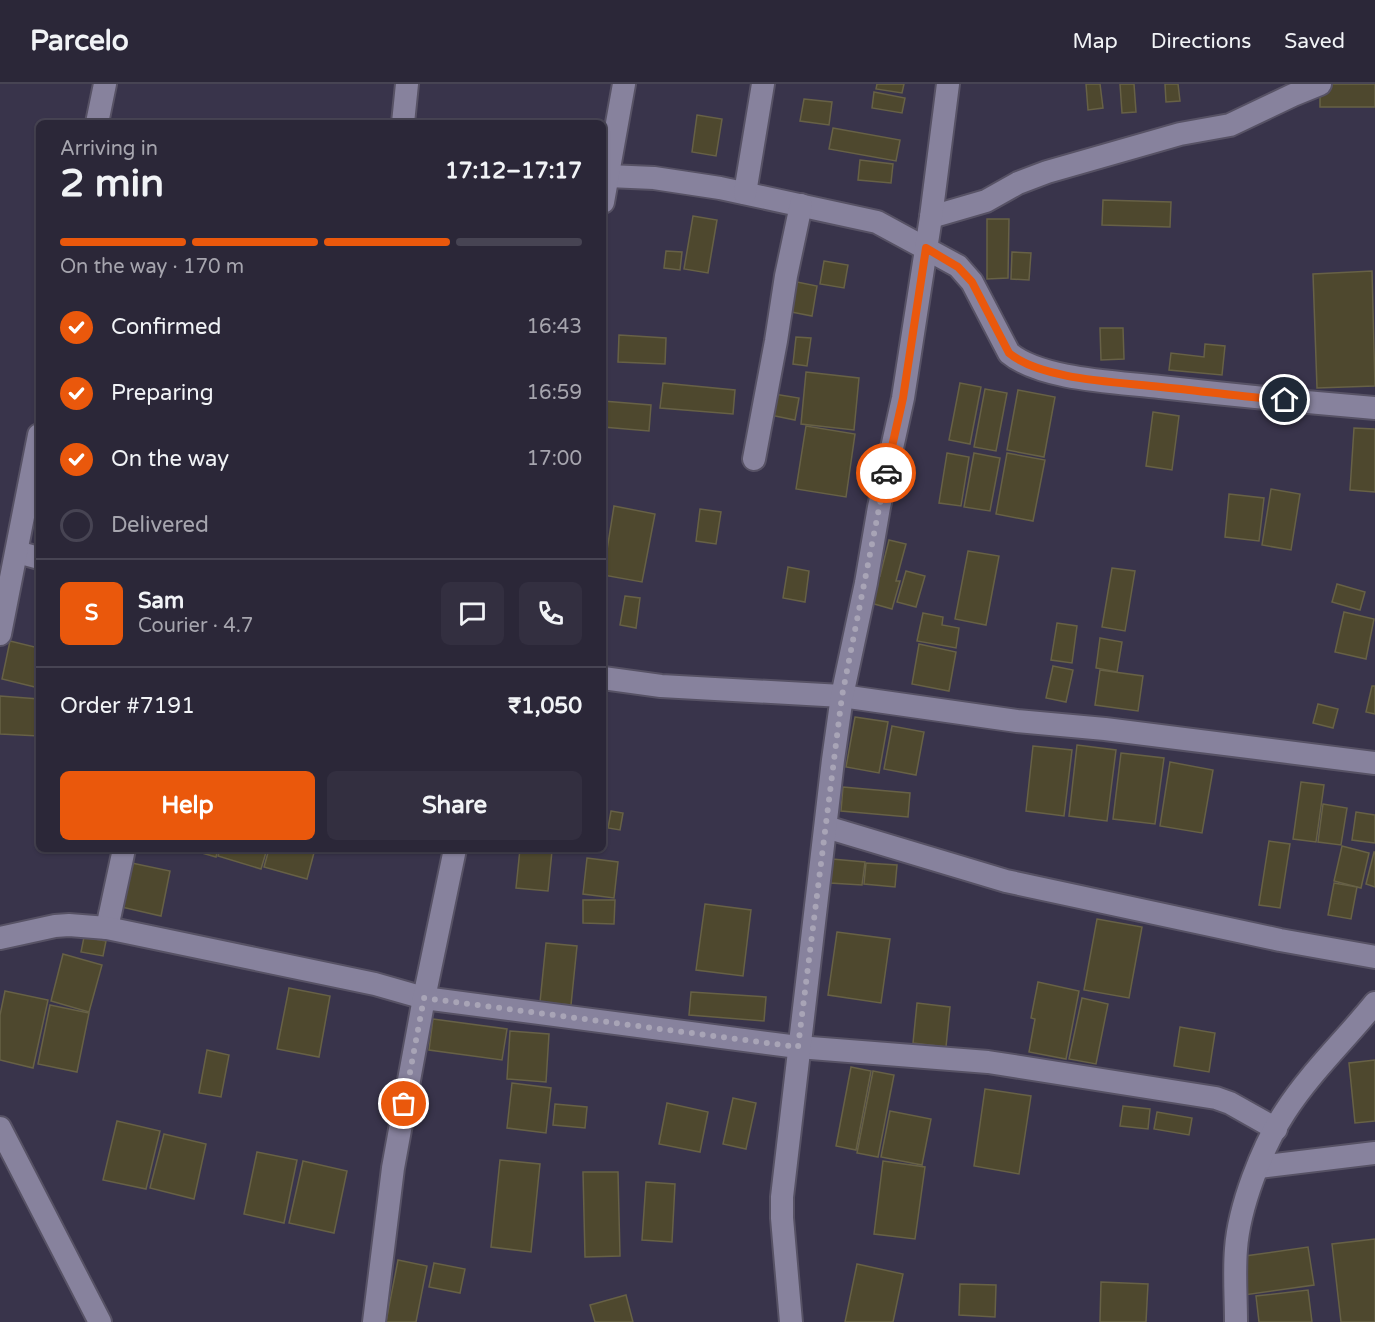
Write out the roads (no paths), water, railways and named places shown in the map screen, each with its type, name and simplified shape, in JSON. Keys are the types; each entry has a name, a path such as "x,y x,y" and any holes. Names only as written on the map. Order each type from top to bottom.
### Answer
{"street":[{"path":"98,120 105,84"},
{"path":"403,120 407,84"},
{"path":"606,186 624,84"},
{"path":"745,193 763,84"},
{"path":"791,1322 782,1218 798,1047 825,827 842,696 903,398 931,217 948,84"},
{"path":"931,217 986,201 1018,183 1047,172 1180,134 1230,125 1320,84"},
{"path":"608,176 661,178 868,219 958,267 972,282 1009,353 1030,366 1074,376 1262,398 1375,408"},
{"path":"754,459 786,276 801,205"},
{"path":"0,634 36,451"},
{"path":"17,552 36,557"},
{"path":"606,678 661,686 842,696 1017,721 1195,740 1375,763"},
{"path":"825,827 1006,881 1280,940 1375,957"},
{"path":"107,928 123,852"},
{"path":"374,1322 393,1168 424,998 454,852"},
{"path":"0,938 55,926 107,928 375,984 424,998 798,1047 988,1062 1216,1098 1230,1103 1276,1129"},
{"path":"1236,1322 1235,1263 1238,1230 1247,1197 1259,1167 1285,1112 1375,1003"},
{"path":"0,1128 100,1322"},
{"path":"1259,1167 1375,1153"}]}
